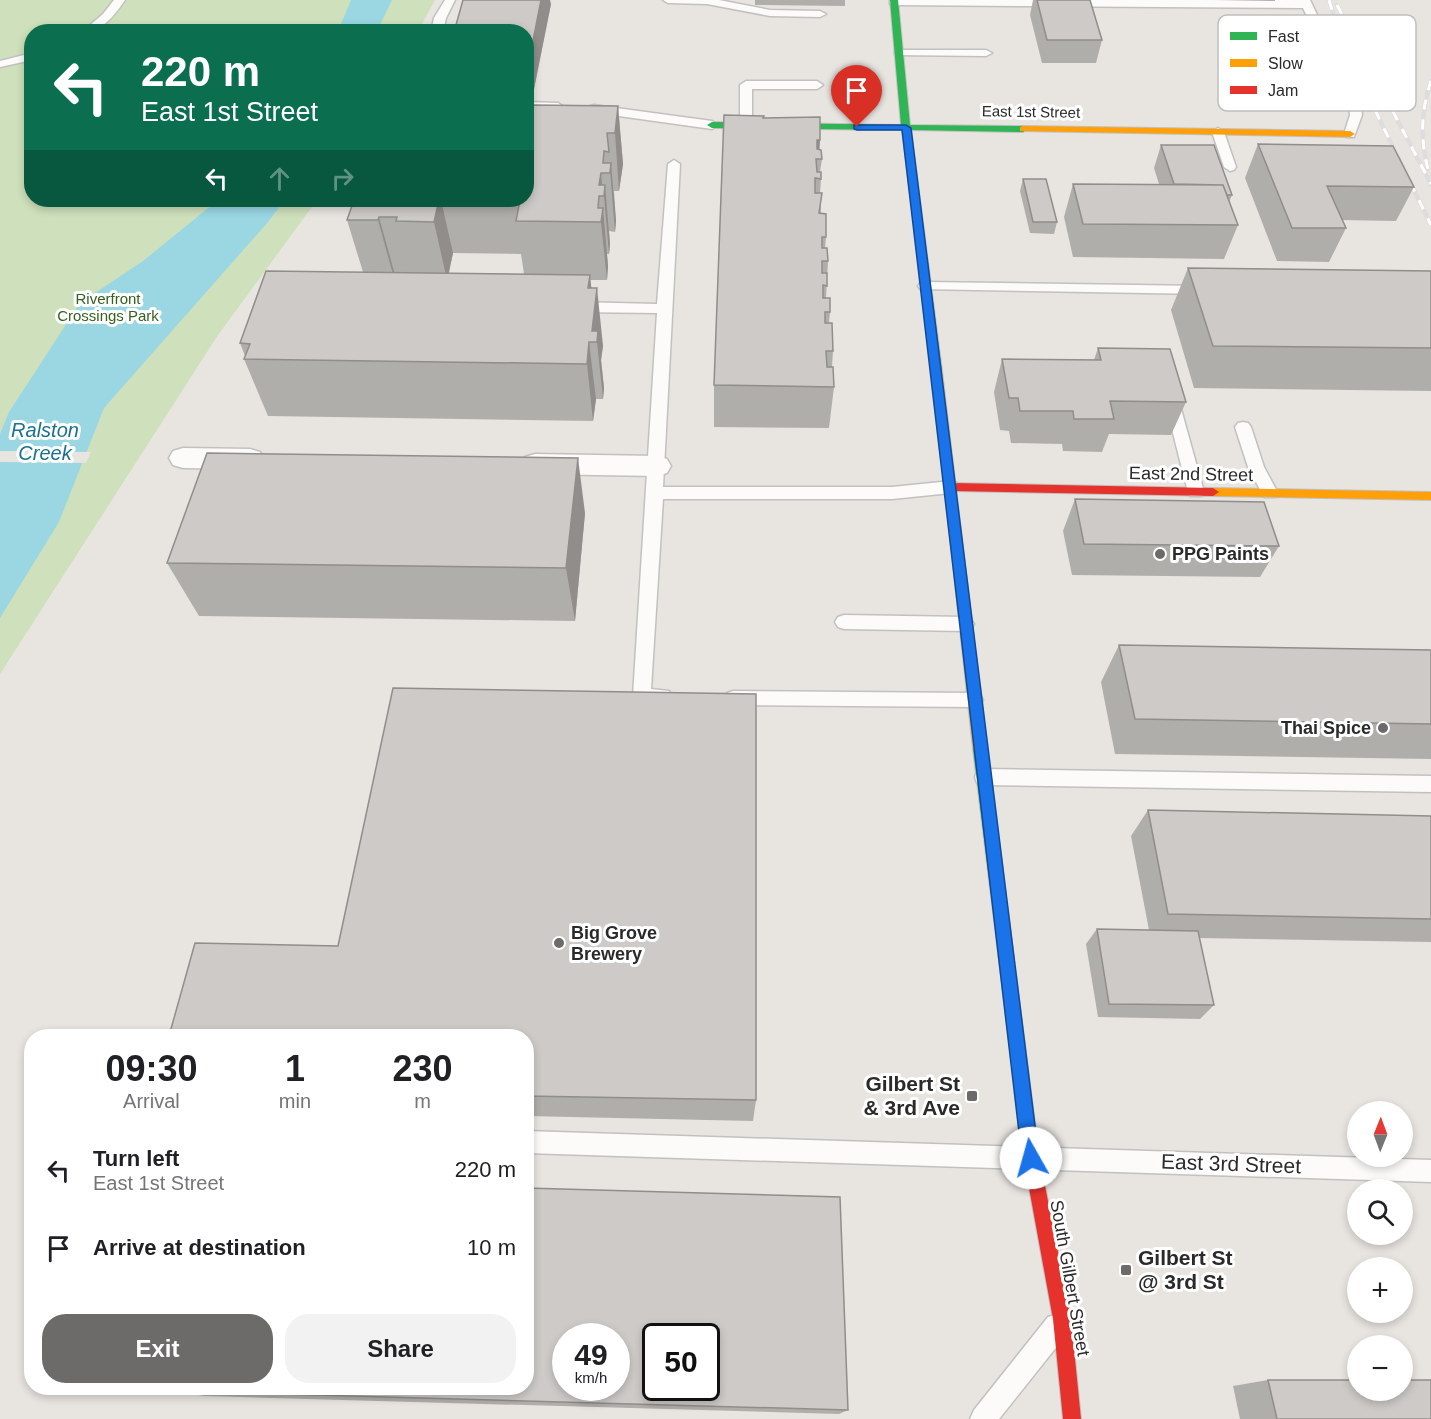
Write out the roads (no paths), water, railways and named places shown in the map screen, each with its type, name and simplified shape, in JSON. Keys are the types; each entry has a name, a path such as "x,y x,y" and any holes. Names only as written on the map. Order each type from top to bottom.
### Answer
{"main road":[{"name":"South Gilbert Street","path":"894,1 906,128 1031,1158 1062,1319 1072,1419"},
{"name":"East 1st Street","path":"712,125 1350,134"},
{"name":"East 2nd Street","path":"951,487 1431,496"}],"street":[{"path":"183,458 278,460"},
{"path":"515,463 656,479"}],"lane":[{"path":"97,24 120,0"},
{"path":"439,24 450,0"},
{"path":"668,0 707,1 770,14 820,14"},
{"path":"894,1 1306,2"},
{"path":"899,53 986,53"},
{"path":"0,64 24,58"},
{"path":"746,126 746,85 817,85"},
{"path":"534,106 612,110 683,123 712,125"},
{"path":"1350,134 1356,111"},
{"path":"1218,132 1230,167"},
{"path":"674,164 642,696 677,697"},
{"path":"925,286 1222,290"},
{"path":"561,307 664,309"},
{"path":"1166,380 1196,492"},
{"path":"1243,427 1256,467 1270,493"},
{"path":"656,479 892,493 951,487"},
{"path":"844,622 965,624"},
{"path":"712,697 974,700"},
{"path":"984,777 1431,784"},
{"name":"East 3rd Street","path":"534,1142 1431,1171"},
{"path":"983,1419 1062,1319"}],"water":[{"path":"351,0 392,0 380,24 341,24"},
{"name":"Ralston Creek","path":"209,207 280,207 104,408 59,522 0,618 0,434 9,412 80,303 143,261"}],"railway":[{"path":"1329,0 1334,15"},
{"path":"1337,5 1342,15"},
{"path":"1428,169 1423,125 1425,103 1431,81"},
{"path":"1376,111 1431,225"},
{"path":"1393,111 1431,184"}],"place":[{"name":"PPG Paints","path":"1160,554"},
{"name":"Thai Spice","path":"1383,728"},
{"name":"Big Grove Brewery","path":"559,943"},
{"name":"Gilbert St & 3rd Ave","path":"972,1096"},
{"name":"Gilbert St @ 3rd St","path":"1126,1270"}],"park label":[{"name":"Riverfront Crossings Park","path":"108,308"}]}
